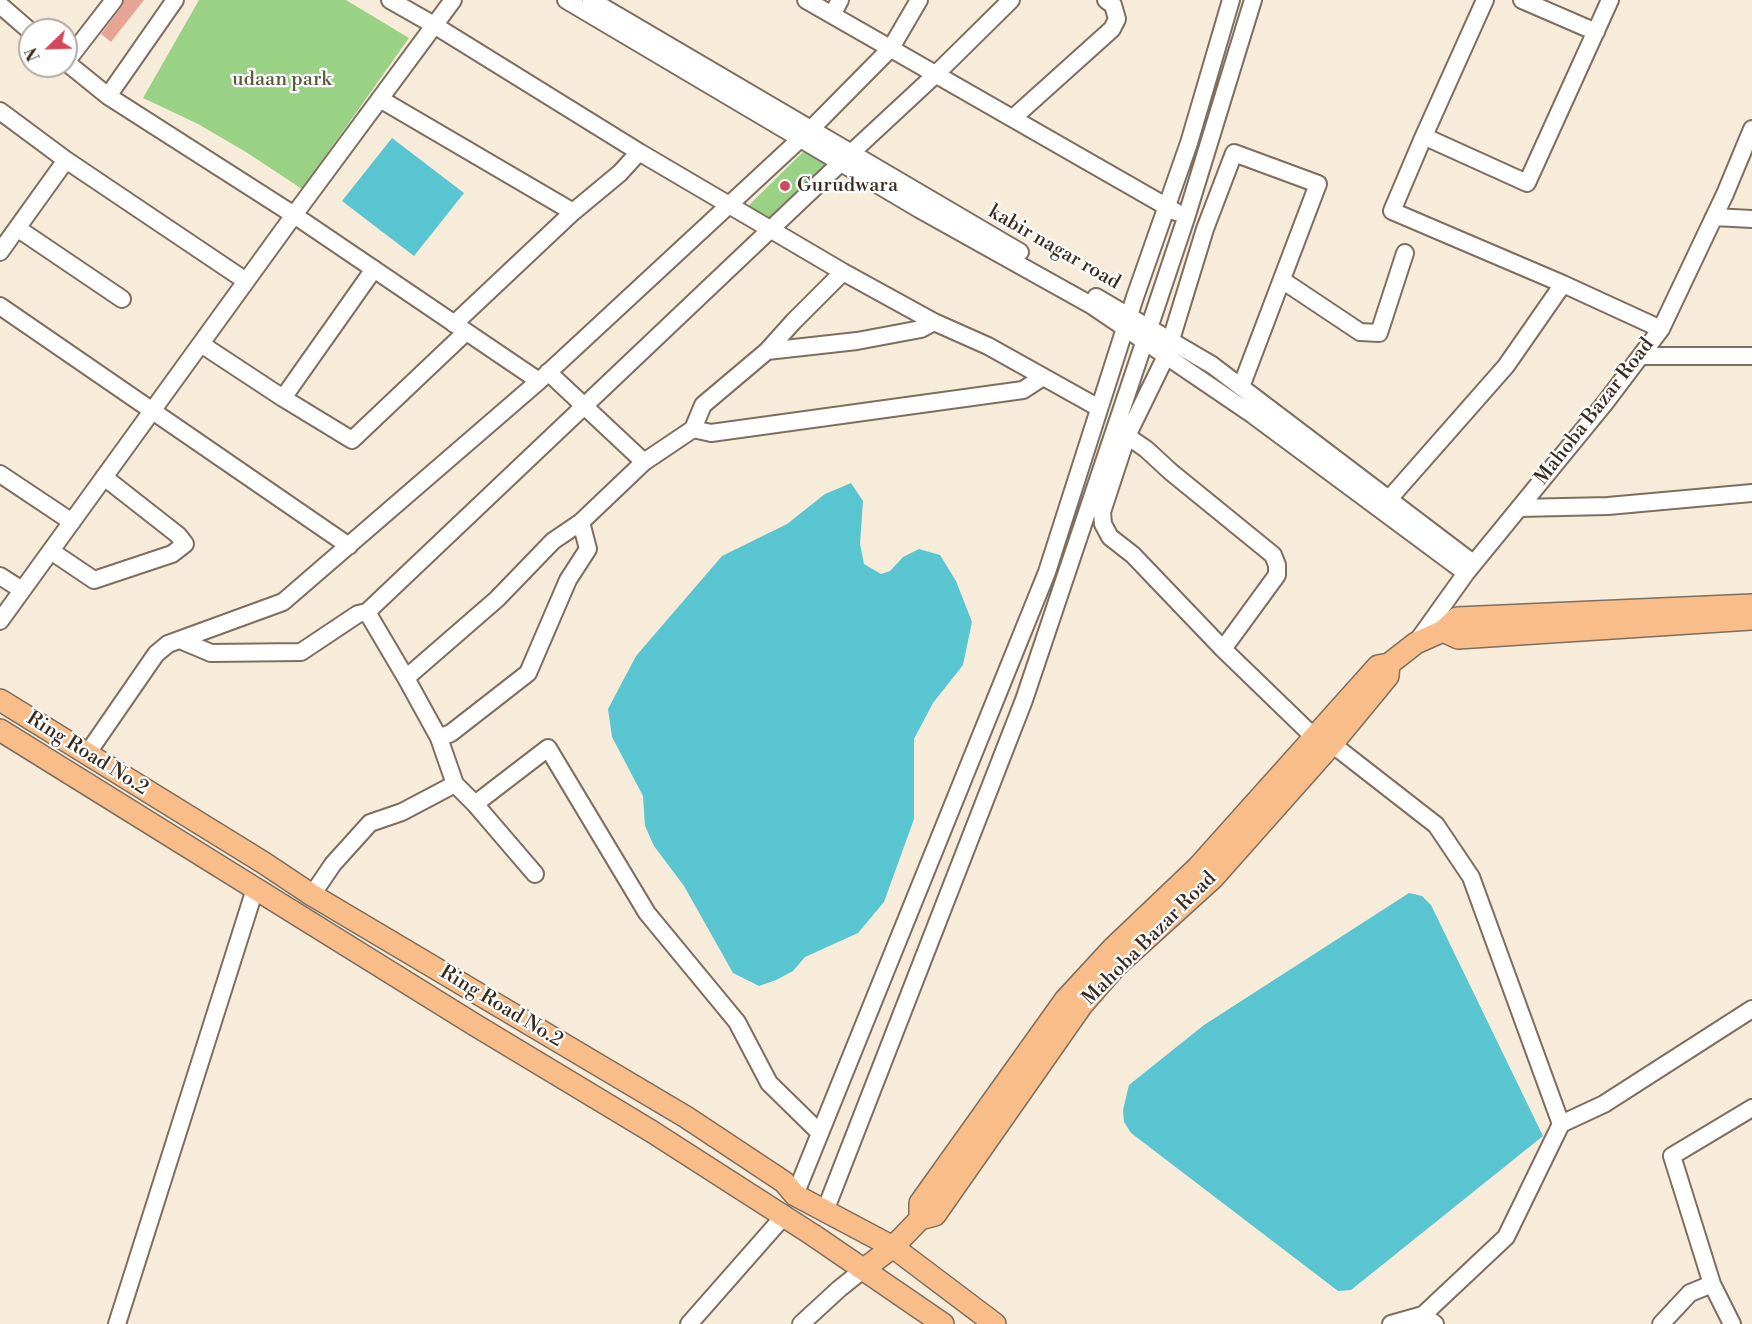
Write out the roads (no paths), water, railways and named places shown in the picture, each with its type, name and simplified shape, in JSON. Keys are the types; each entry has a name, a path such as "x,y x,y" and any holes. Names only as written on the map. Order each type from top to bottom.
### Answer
{"main road":[{"path":"1416,643 1443,631 1457,618 1752,605"},
{"path":"1443,631 1458,638 1752,619"},
{"name":"Mahoba Bazar Road","path":"864,1269 893,1247 920,1219 935,1215 1082,1005 1116,966 1132,940 1213,878 1323,740 1388,676 1389,664 1416,643"},
{"name":"Ring Road No.2","path":"0,700 312,895 686,1117 784,1182 795,1195 893,1247 995,1324"},
{"name":"Ring Road No.2","path":"0,730 255,890 651,1131 784,1216 944,1324"}],"street":[{"path":"78,46 114,0"},
{"path":"108,96 175,0"},
{"path":"390,0 639,152 843,272 934,322 988,346 1099,408"},
{"path":"0,621 453,0"},
{"path":"566,0 806,134"},
{"name":"kabir nagar road","path":"591,0 806,134 1127,322 1168,349 1212,365 1389,499 1469,568"},
{"path":"806,0 1205,229"},
{"path":"832,15 840,0"},
{"path":"87,754 156,654 168,644 283,602 544,376 806,134 891,48 919,0"},
{"path":"180,640 211,652 301,652 358,614 367,612 935,75 1011,0"},
{"path":"1013,118 1112,28 1118,19 1113,4 1106,0"},
{"path":"795,1195 1047,572 1127,322 1189,143 1231,0"},
{"path":"825,1210 1024,700 1186,218 1253,0"},
{"path":"1485,0 1392,211 1660,329"},
{"path":"1522,0 1596,32"},
{"path":"1432,140 1527,183 1610,0"},
{"path":"0,5 18,21"},
{"path":"78,72 108,96 294,215 460,328 544,376 585,405 644,462"},
{"path":"380,99 573,212"},
{"path":"3,119 246,281"},
{"name":"Mahoba Bazar Road","path":"1416,643 1469,568 1605,403 1660,329 1714,217 1752,129"},
{"path":"201,344 352,440 573,212 620,173 639,152"},
{"path":"1241,387 1317,184 1234,153 1205,229 1168,349 1127,436 1102,512 1103,524 1110,537 1133,555 1223,649 1323,740 1436,825 1471,877 1561,1124"},
{"path":"0,252 66,160"},
{"path":"1714,217 1752,219"},
{"path":"17,228 122,299"},
{"path":"1282,280 1360,332 1379,333 1405,253"},
{"path":"283,398 374,269"},
{"path":"406,678 497,599 553,541 580,522 644,462 693,429 704,405 767,351 843,272"},
{"path":"1389,499 1506,366 1563,285"},
{"path":"0,306 348,546"},
{"path":"767,351 857,341 921,329 934,322"},
{"path":"1168,349 1253,415 1469,568"},
{"path":"1641,356 1752,356"},
{"path":"693,429 711,433 1023,390 1043,377"},
{"path":"1127,436 1146,448 1171,472 1273,555 1277,565 1277,574 1223,649"},
{"path":"0,474 72,522"},
{"path":"51,551 94,580 172,554 185,544 178,535 104,477"},
{"path":"1519,508 1608,506 1752,493"},
{"path":"439,738 452,733 528,673 568,580 588,549 580,522"},
{"path":"0,576 22,590"},
{"path":"367,612 439,738 455,784 535,874"},
{"path":"475,804 548,748 647,913 737,1022 769,1083 820,1133"},
{"path":"312,895 333,864 369,823 402,812 455,784"},
{"path":"117,1324 255,890"},
{"path":"1390,1324 1429,1319 1506,1237 1561,1124 1604,1104 1752,1009"},
{"path":"1732,1324 1712,1284 1672,1156 1752,1108"},
{"path":"688,1324 784,1216"},
{"path":"801,1324 864,1269"},
{"path":"1661,1324 1690,1293 1712,1284"}],"water":[{"path":"392,138 464,193 414,256 342,201"},
{"path":"851,483 863,501 860,544 864,564 881,574 890,571 903,557 919,549 940,555 956,581 972,622 963,665 933,703 914,739 914,819 884,902 858,933 805,957 793,971 759,986 733,973 684,886 654,846 645,826 643,796 612,737 608,709 636,656 722,556 787,524 825,494"},
{"path":"1409,893 1422,896 1431,905 1543,1136 1351,1290 1338,1291 1131,1133 1124,1122 1123,1110 1129,1085 1204,1025"}],"place":[{"name":"Gurudwara","path":"785,186"}],"park label":[{"name":"udaan park","path":"282,80"}]}
